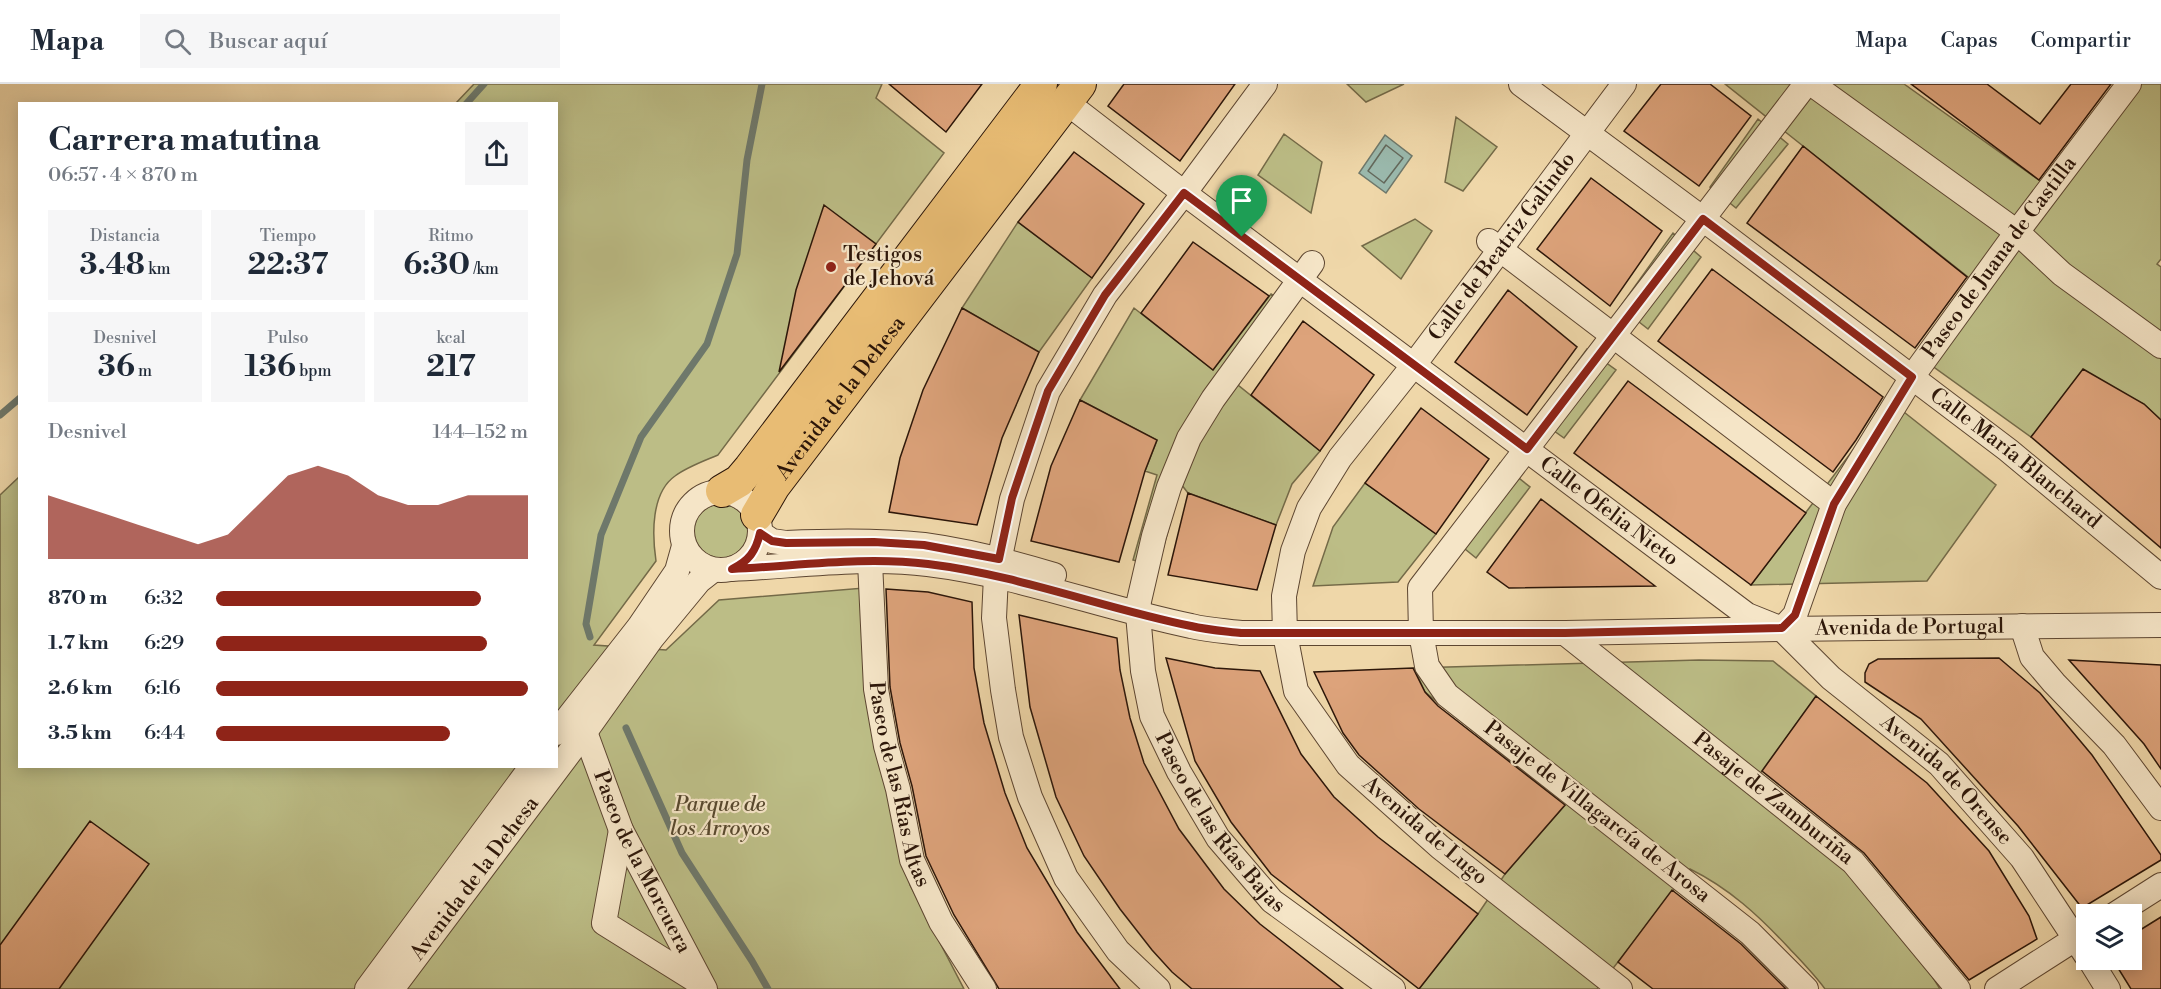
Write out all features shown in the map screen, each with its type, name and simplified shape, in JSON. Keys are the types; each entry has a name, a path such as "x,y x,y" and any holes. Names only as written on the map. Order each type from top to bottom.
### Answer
{"main road":[{"name":"Avenida de la Dehesa","path":"723,492 739,481 750,468 1041,84"},
{"name":"Avenida de la Dehesa","path":"759,524 774,486 1073,93"}],"street":[{"path":"1158,989 1118,951 1066,878 1030,797 1011,737 1003,690 994,618 998,567 1012,498 1048,391 1105,295 1265,84"},
{"name":"Calle María Blanchard","path":"1521,84 2008,450 2161,577"},
{"name":"Calle de Beatriz Galindo","path":"1285,626 1284,596 1293,551 1309,508 1340,458 1413,366 1495,245 1588,133 1624,84"},
{"name":"Pasaje de Villagarcía de Arosa","path":"1806,84 1420,588 1421,625 1427,666 1447,695 1750,933 1806,989"},
{"path":"1812,84 2017,232 2062,274 2161,346"},
{"name":"Paseo de Juana de Castilla","path":"1789,622 1834,504 1912,377 2017,232 2129,84"},
{"name":"Calle Ofelia Nieto","path":"1073,93 1184,193 1306,272 1413,366 1747,615 1789,622"},
{"path":"1495,245 1834,504"},
{"name":"Paseo de las Rías Bajas","path":"1306,272 1213,399 1189,438 1169,487 1154,536 1139,607 1143,671 1152,716 1179,772 1218,838 1272,901 1393,989"},
{"path":"723,492 743,498 759,524"},
{"name":"Avenida de la Dehesa","path":"558,730 639,627 677,571 684,546 682,527 688,509 704,496 723,492"},
{"name":"Avenida de la Dehesa","path":"392,989 585,732 652,638 699,581 722,570 743,564 752,556 758,545 759,524"},
{"name":"Avenida de Portugal","path":"759,524 772,541 786,543 914,544 1139,607 1193,627 1241,633 1285,626 1421,625 1747,615"},
{"path":"684,546 695,562 722,570"},
{"name":"Avenida de Portugal","path":"722,570 870,561 998,567"},
{"name":"Paseo de las Rías Altas","path":"870,561 876,689 886,746 898,789 912,860 941,922 984,989"},
{"name":"Avenida de Portugal","path":"1421,625 1565,633 1789,622 2161,611"},
{"name":"Avenida de Portugal","path":"1789,622 2022,626 2161,625"},
{"name":"Avenida de Orense","path":"1789,622 1831,678 1939,764 2022,858 2076,932"},
{"name":"Avenida de Lugo","path":"1285,626 1296,691 1348,765 1440,847 1620,989"},
{"path":"2022,626 2032,657 2114,745 2161,808"},
{"name":"Pasaje de Zamburiña","path":"1565,633 1853,862 1958,989"},
{"name":"Paseo de la Morcuera","path":"585,732 621,830 703,986"},
{"name":"Avenida de la Dehesa","path":"367,989 531,768"},
{"path":"621,830 604,923 703,986"},
{"path":"2131,904 2161,885"},
{"path":"1997,989 2076,946"},
{"path":"2096,970 2108,989"}],"green space":[{"name":"Parque de los Arroyos","path":"474,84 882,84 876,98 944,153 718,455 685,470 667,483 657,503 655,515 656,561 594,645 666,650 719,600 864,588 881,753 910,885 964,989 0,989 0,495 18,478 18,768 558,768 558,102 457,102"},
{"path":"1347,84 1404,84 1366,102"},
{"path":"1725,84 1904,84 2050,188 2129,84 2161,84 2161,259 2157,264 2161,267 2161,420 2144,404 2093,378 2031,437 1924,360 1978,285"},
{"path":"1456,117 1497,147 1463,191 1445,182"},
{"path":"1758,119 1788,144 1736,208 1710,187"},
{"path":"1284,134 1322,162 1311,213 1258,175"},
{"path":"1415,219 1432,231 1401,279 1362,246"},
{"path":"1018,222 1092,278 1039,352 962,308"},
{"path":"1673,233 1701,257 1648,329 1620,307"},
{"path":"1271,294 1292,307 1238,385 1320,451 1292,484 1276,525 1188,493 1181,484 1158,567 1133,560 1157,475 1145,471 1157,440 1080,400 1134,308 1213,370"},
{"path":"1587,349 1616,370 1564,438 1536,418"},
{"path":"1890,401 1996,485 1927,581 1751,585"},
{"path":"1500,463 1530,487 1476,558 1448,535"},
{"path":"1365,483 1436,534 1398,582 1313,586 1333,527"},
{"path":"721,504 731,506 740,512 746,521 748,531 746,541 740,550 731,556 721,558 711,556 702,550 696,541 694,531 696,521 702,512 711,506"},
{"path":"1699,660 1773,661 1816,696 1759,775 1891,920 1940,989 1825,989 1803,962 1755,914 1718,885 1690,869 1597,989 1419,989 1478,914 1505,874 1565,805 1425,692 1414,668"}],"water":[{"path":"1385,135 1412,156 1386,193 1359,173"}],"building":[{"path":"889,84 982,84 946,132"},
{"path":"1124,84 1235,84 1180,161 1108,106"},
{"path":"1661,84 1710,84 1751,116 1699,186 1624,131"},
{"path":"1911,84 1987,84 2040,124 2071,84 2111,84 2039,180"},
{"path":"1803,146 1967,277 1915,348 1747,223"},
{"path":"1074,152 1144,204 1092,278 1018,222"},
{"path":"1591,178 1662,231 1610,306 1537,249"},
{"name":"Testigos de Jehová","path":"824,205 876,244 779,372 796,290"},
{"path":"1193,242 1269,296 1213,370 1141,313"},
{"path":"1712,269 1883,397 1833,472 1658,341"},
{"path":"1508,290 1577,347 1527,415 1455,362"},
{"path":"962,308 1039,352 1002,438 977,525 889,512 900,458 923,390"},
{"path":"1303,321 1374,375 1320,451 1251,395"},
{"path":"2083,369 2144,404 2161,420 2161,548 2031,437"},
{"path":"1628,381 1806,513 1751,585 1574,453"},
{"path":"1080,400 1157,440 1145,471 1119,562 1031,541 1051,466"},
{"path":"1421,408 1489,459 1436,534 1365,483"},
{"path":"1188,493 1276,525 1257,590 1168,575"},
{"path":"1541,499 1655,586 1509,588 1487,572"},
{"path":"886,589 928,592 972,602 974,668 984,723 1005,793 1027,848 1077,932 1120,989 999,989 954,915 926,856 912,786 900,743 890,687"},
{"path":"1019,615 1117,638 1120,670 1130,718 1144,763 1179,829 1224,889 1260,924 1343,989 1192,989 1152,950 1120,909 1084,856 1056,797 1030,707"},
{"path":"1166,658 1215,668 1260,671 1301,754 1334,797 1378,837 1478,914 1419,989 1271,874 1231,822 1195,761"},
{"path":"1999,658 2040,693 2092,755 2161,855 2161,860 2089,904 2079,904 2018,826 1921,719 1865,682 1865,673 1869,664 1878,659"},
{"path":"2069,660 2161,665 2161,769 2144,744"},
{"path":"1413,668 1425,692 1438,706 1565,805 1505,874 1419,809 1359,755 1343,733 1314,672"},
{"path":"1816,696 1927,783 1989,851 2029,916 2037,939 1969,980 1864,853 1762,771"},
{"path":"90,821 149,864 59,989 0,989 0,945"},
{"path":"1672,890 1741,944 1786,989 1653,989 1618,962"},
{"path":"2161,917 2161,989 2131,989 2119,970 2142,970 2142,929"}],"waterway":[{"path":"468,102 484,84"},
{"path":"590,637 586,624 601,535 641,437 707,344 737,254 747,160 762,84"},
{"path":"0,415 18,400"},
{"path":"626,728 682,853 768,989"}],"place":[{"name":"Testigos de Jehová","path":"831,267"}],"route":[{"path":"1184,193 1242,237 1527,449 1703,219 1912,377 1834,504 1795,615 1782,628 1565,633 1241,633 1193,627 996,576 927,564 870,561 828,562 786,567 732,569 743,564 752,556 758,545 760,533 772,541 786,543 874,542 924,545 999,559 1012,498 1048,391 1105,295 1184,193"}]}
